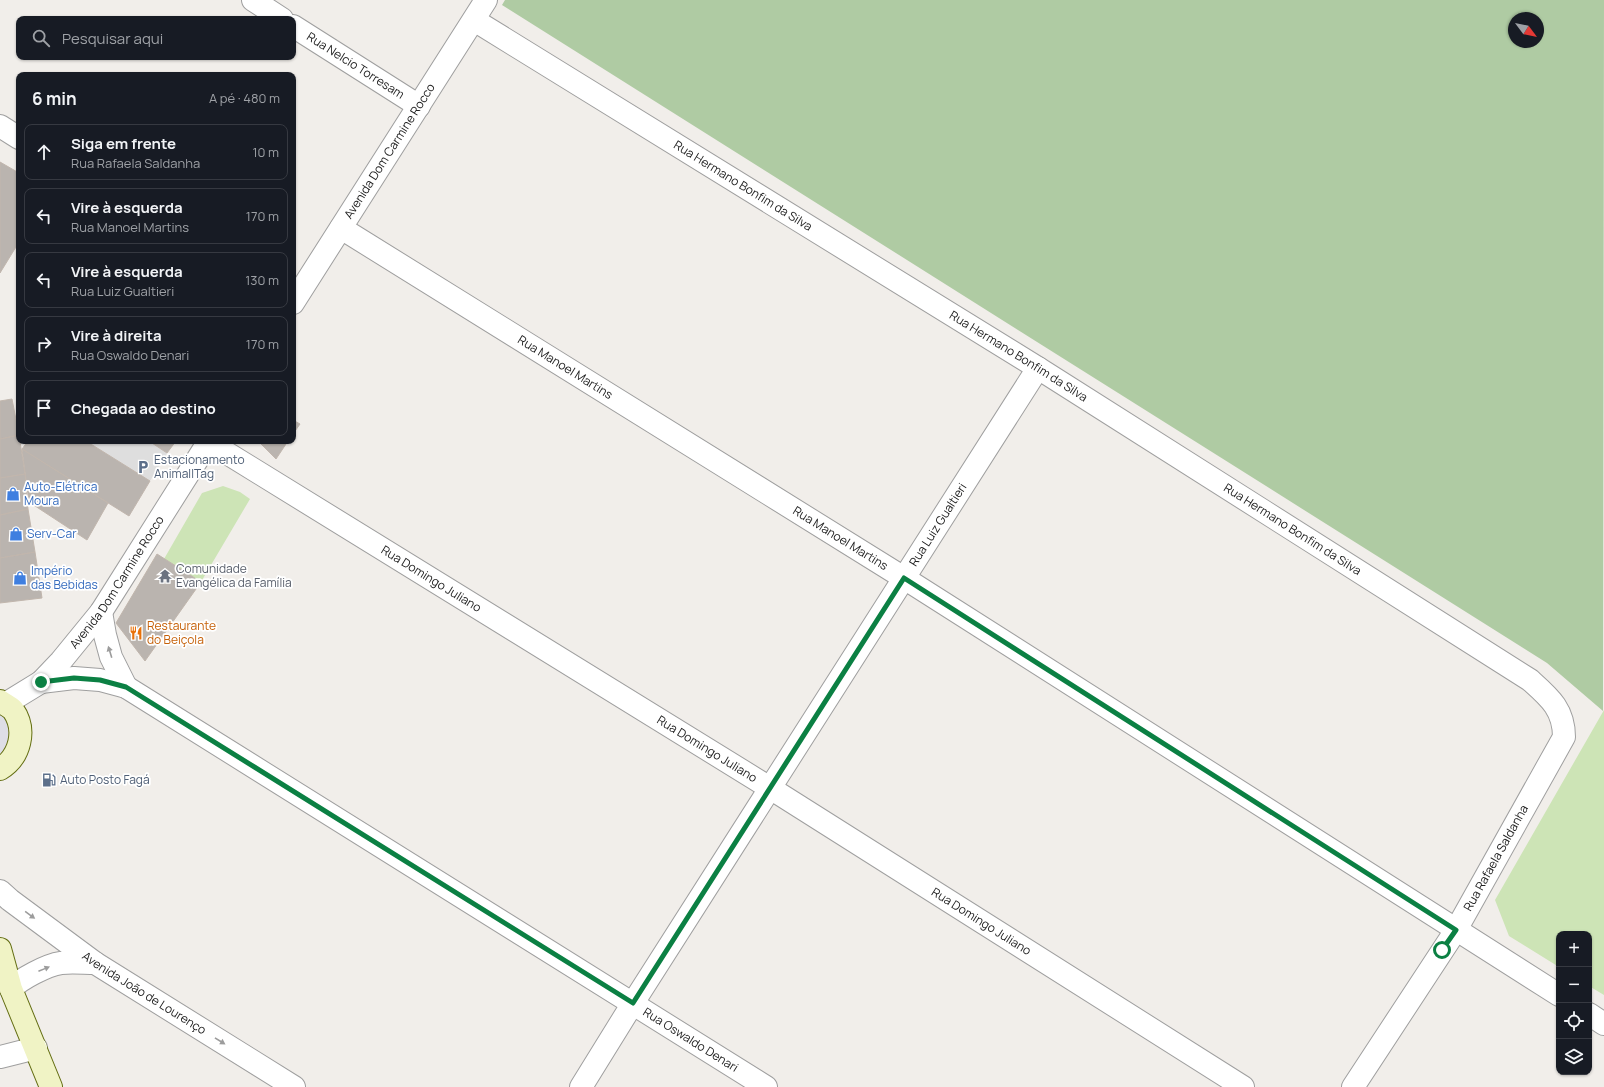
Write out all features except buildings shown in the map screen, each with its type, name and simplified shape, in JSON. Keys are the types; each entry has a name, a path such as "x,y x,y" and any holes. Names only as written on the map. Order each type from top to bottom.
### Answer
{"main road":[{"path":"2,703 12,710 20,728 21,738 16,753 2,769"},
{"path":"0,950 11,989 51,1087"}],"street":[{"path":"252,0 277,16"},
{"name":"Avenida Dom Carmine Rocco","path":"296,298 486,0"},
{"name":"Rua Hermano Bonfim da Silva","path":"474,20 1038,368 1530,680 1555,704"},
{"name":"Rua Nelcio Torresam","path":"296,28 419,106"},
{"path":"0,126 16,136"},
{"name":"Rua Manoel Martins","path":"341,228 904,578 1556,993"},
{"name":"Rua Luiz Gualtieri","path":"581,1087 1038,368"},
{"name":"Avenida Dom Carmine Rocco","path":"2,703 41,682 61,661 101,612 208,444"},
{"name":"Rua Domingo Juliano","path":"212,444 770,788 1243,1087"},
{"path":"101,612 111,657 126,687"},
{"name":"Rua Oswaldo Denari","path":"41,682 74,678 100,680 126,687 766,1087"},
{"name":"Rua Rafaela Saldanha","path":"1354,1087 1456,930 1564,737 1564,727 1555,704"},
{"name":"Avenida João de Lourenço","path":"0,891 96,963 294,1087"},
{"path":"11,989 15,984 27,977 60,963 96,963"},
{"path":"1592,1016 1604,1024"},
{"path":"0,1057 36,1048"}],"green space":[{"path":"505,0 1604,0 1603,711 1547,663 502,5"},
{"path":"223,486 240,492 250,499 201,582 164,559 202,493"},
{"path":"1604,710 1604,995 1592,988 1592,931 1556,931 1556,965 1509,936 1495,900"}],"shaded area":[{"name":"Estacionamento AnimallTag","path":"91,444 154,444 167,453 150,481"},
{"path":"0,712 9,723 10,737 5,750 0,755"}],"place":[{"name":"Estacionamento AnimallTag","path":"143,467"},
{"name":"Auto-Elétrica Moura","path":"13,494"},
{"name":"Serv-Car","path":"16,534"},
{"name":"Comunidade Evangélica da Família","path":"165,576"},
{"name":"Império das Bebidas","path":"20,578"},
{"name":"Restaurante do Beiçola","path":"136,633"},
{"name":"Auto Posto Fagá","path":"49,780"}],"route":[{"path":"41,682 74,678 100,680 126,687 633,1003 904,578 1456,930 1442,950"}]}
